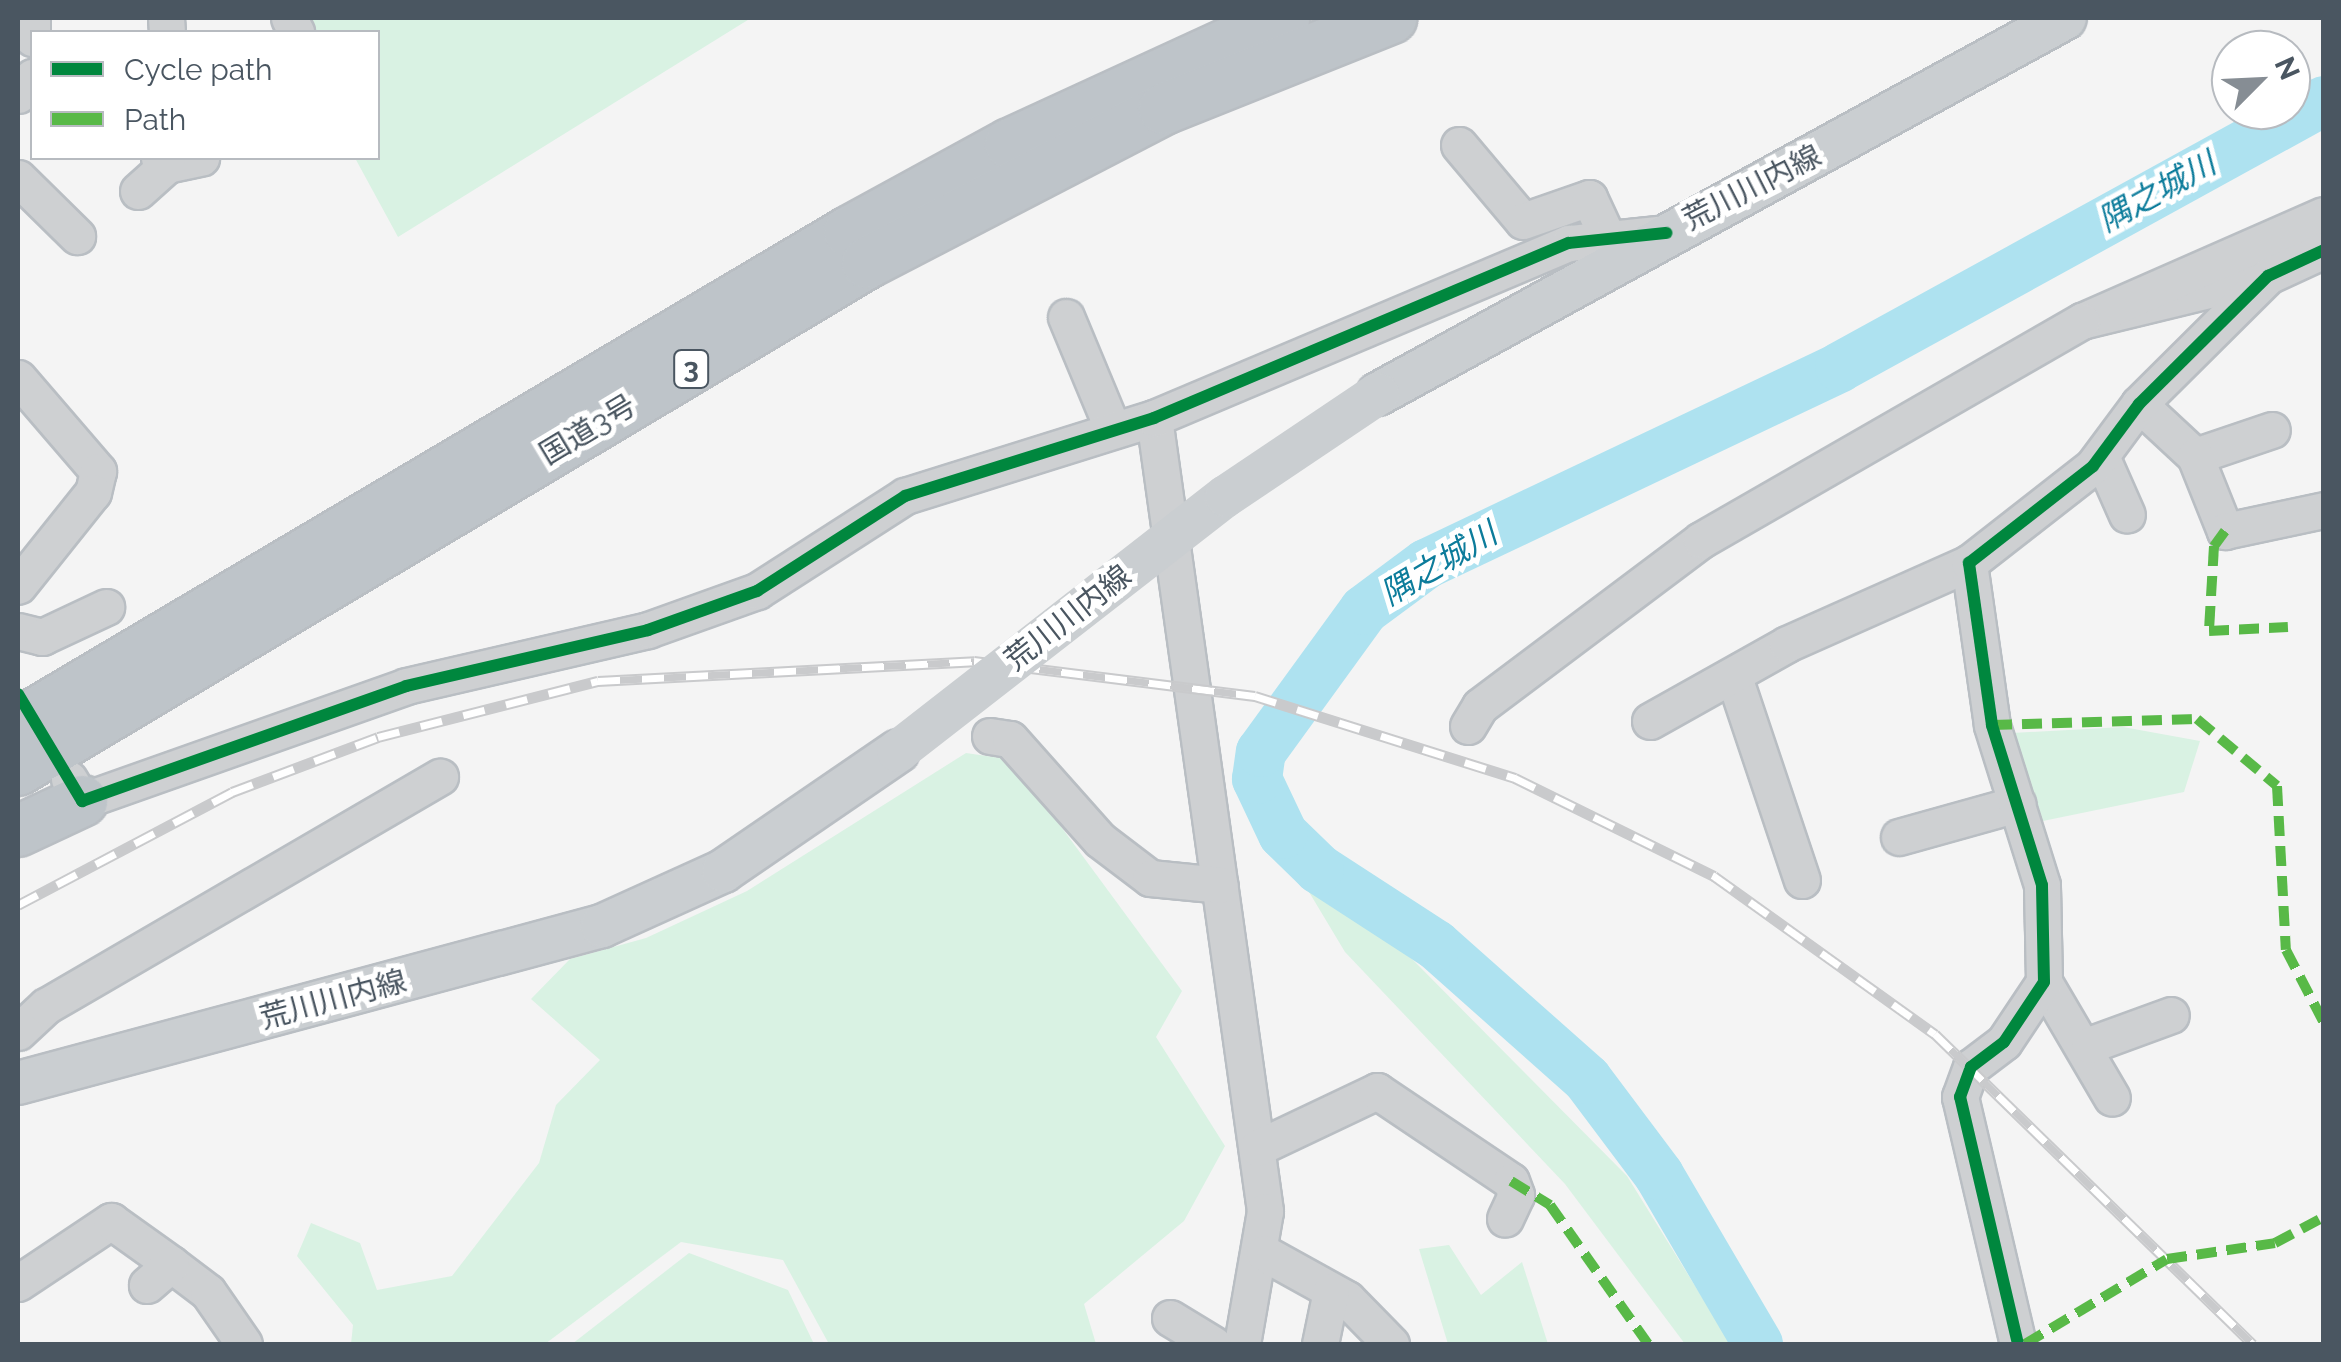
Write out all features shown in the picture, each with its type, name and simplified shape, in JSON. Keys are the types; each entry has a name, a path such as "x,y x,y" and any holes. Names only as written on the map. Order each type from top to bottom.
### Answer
{"highway":[{"name":"国道3号","path":"18,724 849,232 1028,135 1284,18"},
{"name":"国道3号","path":"18,770 868,264 1164,109 1391,18"},
{"path":"18,831 75,790"}],"main road":[{"name":"荒川川内線","path":"18,1083 602,926 723,871 898,750 1226,496 1378,394 1666,233 2066,18"}],"street":[{"path":"1458,144 1523,222 1589,198 1605,233"},
{"path":"138,191 175,160"},
{"path":"18,178 77,236"},
{"path":"1468,726 1480,706 1701,540 2082,321 2324,215"},
{"path":"75,790 406,686 666,624 757,591 905,496 1154,418 1605,233 1666,233"},
{"path":"2082,321 2268,276 2324,250"},
{"path":"1650,721 1736,680 1787,644 1969,564 2101,456 2139,404 2268,276"},
{"path":"2159,303 2182,359"},
{"path":"1066,316 1113,430"},
{"path":"18,378 98,471 93,492 18,586"},
{"path":"2139,404 2195,456 2224,531 2324,510"},
{"path":"1154,418 1257,1148 1264,1253 1242,1344"},
{"path":"2195,456 2272,430"},
{"path":"2101,456 2127,515"},
{"path":"1969,564 1992,724 2042,885 2044,982 2089,1045 2112,1098"},
{"path":"18,631 42,638 106,607"},
{"path":"1736,680 1802,880"},
{"path":"990,736 1020,748 1100,840 1150,878 1220,885"},
{"path":"18,1032 46,1006 440,777"},
{"path":"1899,837 2016,804"},
{"path":"2018,1344 1960,1097 1971,1067 2004,1042 2044,982"},
{"path":"2089,1045 2171,1015"},
{"path":"1257,1148 1377,1091 1511,1181 1505,1219"},
{"path":"18,1284 111,1221 159,1274 208,1292 244,1344"},
{"path":"1264,1253 1331,1291 1391,1344"},
{"path":"1320,1344 1331,1291"},
{"path":"1170,1318 1212,1344"}],"green space":[{"path":"279,18 751,18 398,237 356,160 380,160 380,30 286,30"},
{"path":"2123,727 2200,741 2184,792 2038,822 2012,733"},
{"path":"966,753 1000,758 1023,775 1182,991 1156,1037 1225,1146 1184,1221 1084,1304 1096,1344 829,1344 783,1260 681,1242 545,1344 351,1344 353,1325 297,1256 311,1223 360,1243 377,1290 452,1276 539,1163 556,1105 600,1060 531,999 570,959 646,938 747,891"},
{"path":"1294,867 1413,960 1627,1176 1731,1344 1685,1344 1565,1184 1345,952"},
{"path":"1449,1245 1481,1295 1522,1262 1548,1344 1448,1344 1419,1249"},
{"path":"689,1253 788,1290 814,1344 572,1344"}],"waterway":[{"name":"隅之城川","path":"1758,1344 1659,1175 1587,1079 1436,945 1319,869 1283,834 1257,779 1261,752 1364,610 1426,564 1840,367 2324,101"}],"railway":[{"path":"18,905 232,792 378,737 598,681 974,661 1255,696 1515,778 1714,876 1935,1034 2253,1344"}],"marked path":[{"path":"2225,531 2214,546 2209,631 2288,627"},
{"path":"1992,725 2197,719 2277,786 2286,950 2324,1023"},
{"path":"1511,1181 1550,1205 1648,1344"},
{"path":"2025,1344 2167,1259 2275,1243 2324,1217"}],"cycle path":[{"path":"18,694 82,801 406,686 648,630 757,591 905,496 1154,418 1569,243 1666,233"},
{"path":"2018,1344 1960,1097 1971,1067 2004,1042 2044,982 2042,885 1992,725 1969,563 2093,466 2139,404 2268,276 2324,250"}]}
